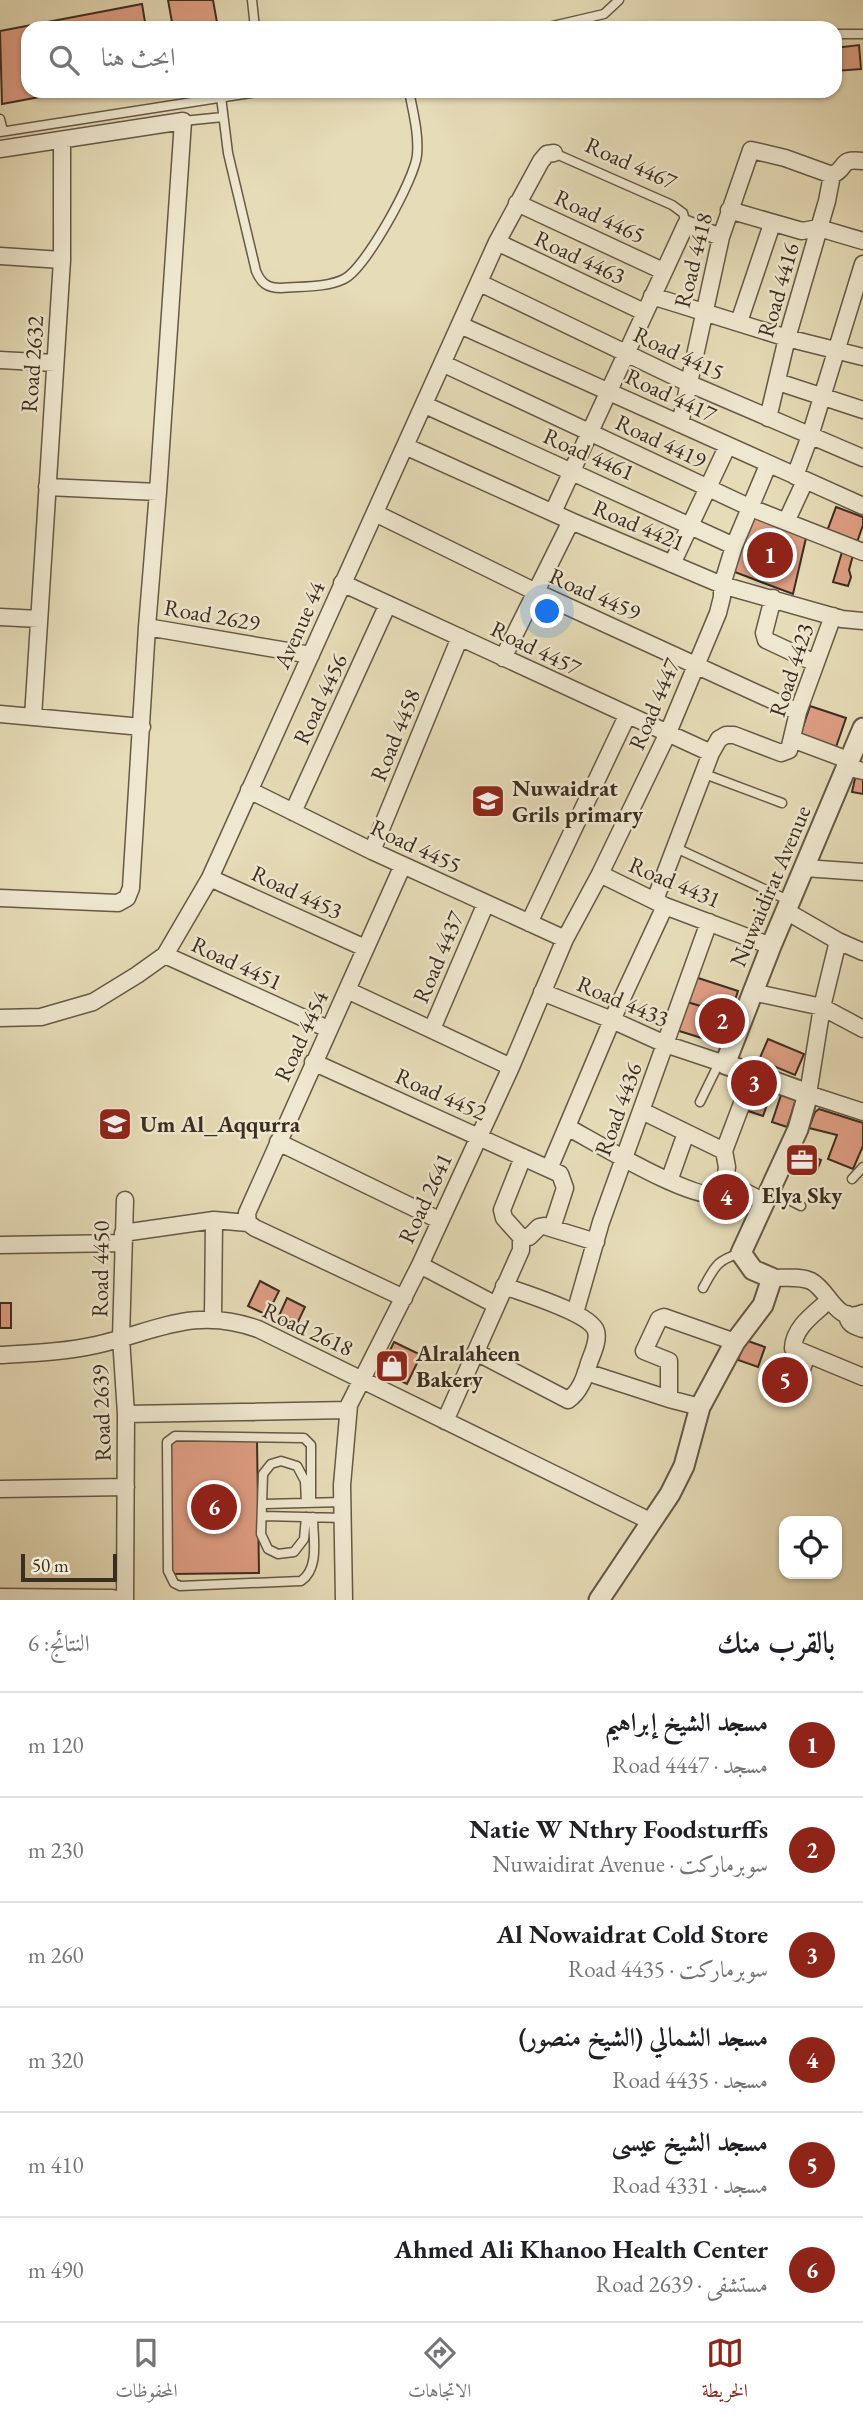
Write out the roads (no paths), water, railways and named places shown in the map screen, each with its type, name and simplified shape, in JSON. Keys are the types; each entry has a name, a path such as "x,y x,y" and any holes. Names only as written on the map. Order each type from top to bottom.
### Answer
{"street":[{"path":"0,149 183,121 131,888 127,898 118,903 0,898"},
{"name":"Road 2632","path":"33,717 62,260 62,140"},
{"name":"Road 4418","path":"680,424 721,237 751,150 785,158 812,170 832,175"},
{"name":"Avenue 44","path":"0,1018 41,1017 93,1002 164,955 210,878 497,242 541,161 547,154 554,153"},
{"path":"832,175 844,162 863,161"},
{"name":"Road 4416","path":"768,418 832,175"},
{"name":"Road 4465","path":"517,203 663,271"},
{"path":"729,210 772,224 802,231 819,228 863,242"},
{"path":"553,512 686,224"},
{"name":"Road 4467","path":"686,224 721,237"},
{"path":"739,322 772,224"},
{"name":"Road 4463","path":"497,242 644,312"},
{"path":"0,257 62,260"},
{"path":"786,522 863,264"},
{"name":"Road 4415","path":"480,283 688,383 863,458"},
{"path":"652,296 787,338 863,356"},
{"name":"Road 4417","path":"460,325 863,506"},
{"path":"0,360 55,363"},
{"name":"Road 4419","path":"443,364 751,508 863,552"},
{"path":"778,382 863,410"},
{"name":"Road 4461","path":"425,405 734,546"},
{"name":"Road 4421","path":"405,446 722,585 852,621 863,621"},
{"path":"672,564 727,447"},
{"name":"Road 4447","path":"542,992 565,939 600,874 667,735 718,613 722,585 734,546 768,465"},
{"path":"47,487 159,492"},
{"name":"Road 4459","path":"374,513 536,592 798,712"},
{"path":"503,658 571,521"},
{"name":"Road 4457","path":"342,583 710,753"},
{"path":"773,598 764,633 766,640 815,663"},
{"name":"Road 4456","path":"293,812 388,604"},
{"name":"Road 4423","path":"792,739 798,712 833,616"},
{"path":"0,617 39,619"},
{"name":"Road 2629","path":"147,627 311,655"},
{"name":"Road 4458","path":"372,851 460,637"},
{"path":"0,714 142,727"},
{"path":"529,923 627,716"},
{"name":"Nuwaidirat Avenue","path":"722,1063 804,868 852,766 863,728"},
{"path":"552,1228 565,1183 560,1174 550,1168 660,903 702,773 719,739 734,735 781,753 789,750 792,739 852,766"},
{"name":"Road 4455","path":"249,790 372,851 565,939"},
{"name":"Road 4454","path":"248,1223 247,1213 403,865"},
{"path":"804,868 863,872"},
{"name":"Road 4431","path":"600,874 660,903 771,946"},
{"name":"Road 4453","path":"210,878 365,948"},
{"name":"Road 4437","path":"432,1029 486,903"},
{"path":"788,906 838,941 862,949"},
{"name":"Road 4436","path":"575,1313 624,1157 709,922"},
{"path":"838,941 822,1007 808,1094 798,1129 746,1237 741,1253 753,1270 772,1278 804,1278 823,1289 845,1310 848,1321 863,1329"},
{"name":"Road 4451","path":"164,955 328,1029"},
{"path":"347,990 511,1067"},
{"name":"Road 4433","path":"542,992 665,1044 722,1063"},
{"name":"Road 2641","path":"344,1600 342,1510 348,1415 356,1414 365,1381 511,1067 542,992"},
{"path":"752,992 822,1007 863,1029"},
{"name":"Road 4452","path":"313,1062 550,1168"},
{"path":"722,1063 863,1112"},
{"path":"567,1127 681,1187 715,1196 721,1194 725,1182 727,1167 724,1151 753,1074"},
{"path":"642,1111 724,1151"},
{"path":"669,1181 686,1133"},
{"path":"278,1142 439,1220"},
{"path":"445,1420 520,1250 521,1237 504,1218 502,1210 523,1157"},
{"path":"725,1182 768,1196"},
{"name":"Road 4450","path":"121,1338 125,1200"},
{"path":"213,1318 214,1220"},
{"path":"0,1245 123,1238 214,1220 248,1223 404,1298"},
{"path":"521,1237 532,1235 541,1226 596,1242"},
{"path":"420,1265 496,1305"},
{"path":"599,1600 670,1494 684,1466 700,1407 735,1342 763,1304 772,1278"},
{"path":"476,1352 557,1397 568,1400 575,1395 586,1372 597,1340 596,1330 588,1321 575,1313 504,1286"},
{"path":"845,1310 804,1322 794,1340 793,1348 863,1377"},
{"path":"669,1399 669,1361 644,1351 659,1319 664,1317 735,1342"},
{"name":"Road 2618","path":"0,1355 63,1351 190,1319 236,1321 258,1329 652,1522"},
{"name":"Road 2639","path":"121,1338 126,1414 125,1600"},
{"path":"586,1372 700,1407"},
{"path":"126,1414 348,1415"},
{"name":"Road 2639","path":"0,1489 126,1487"},
{"path":"0,1597 119,1600"}],"lane":[{"path":"252,0 254,21"},
{"path":"574,21 604,14 619,0"},
{"path":"842,34 863,34"},
{"path":"0,119 1,131 215,98"},
{"path":"221,98 228,153 259,279 271,288 330,283 342,280 359,267 415,169 417,137 410,98"},
{"path":"183,121 223,117"},
{"name":"Road 4467","path":"554,153 672,205 683,213 686,224"},
{"path":"702,773 782,803"},
{"path":"676,848 788,906"},
{"path":"700,1102 722,1063"},
{"path":"852,1179 863,1167"},
{"path":"768,1196 801,1206"},
{"path":"703,1288 716,1264 723,1258 741,1253"},
{"path":"799,1388 811,1356"},
{"path":"308,1503 311,1445 304,1438 175,1436 167,1443 168,1571 174,1583 180,1586 301,1581 312,1569 310,1517"},
{"path":"308,1503 303,1475 292,1463 281,1461 267,1468 263,1474 261,1534 268,1549 283,1555 298,1548 310,1517"},
{"path":"265,1504 308,1503 342,1510"},
{"path":"264,1516 310,1517 342,1510"}],"place":[{"name":"مسجد الشيخ إبراهيم","path":"770,555"},
{"name":"Nuwaidrat Grils primary","path":"488,801"},
{"name":"Natie W Nthry Foodsturffs","path":"722,1021"},
{"name":"Al Nowaidrat Cold Store","path":"754,1083"},
{"name":"Um Al_Aqqurra","path":"115,1124"},
{"name":"Elya Sky","path":"802,1160"},
{"name":"مسجد الشمالي (الشيخ منصور)","path":"726,1197"},
{"name":"Alralaheen Bakery","path":"392,1366"},
{"name":"مسجد الشيخ عيسى","path":"785,1380"},
{"name":"Ahmed Ali Khanoo Health Center","path":"214,1507"}]}
